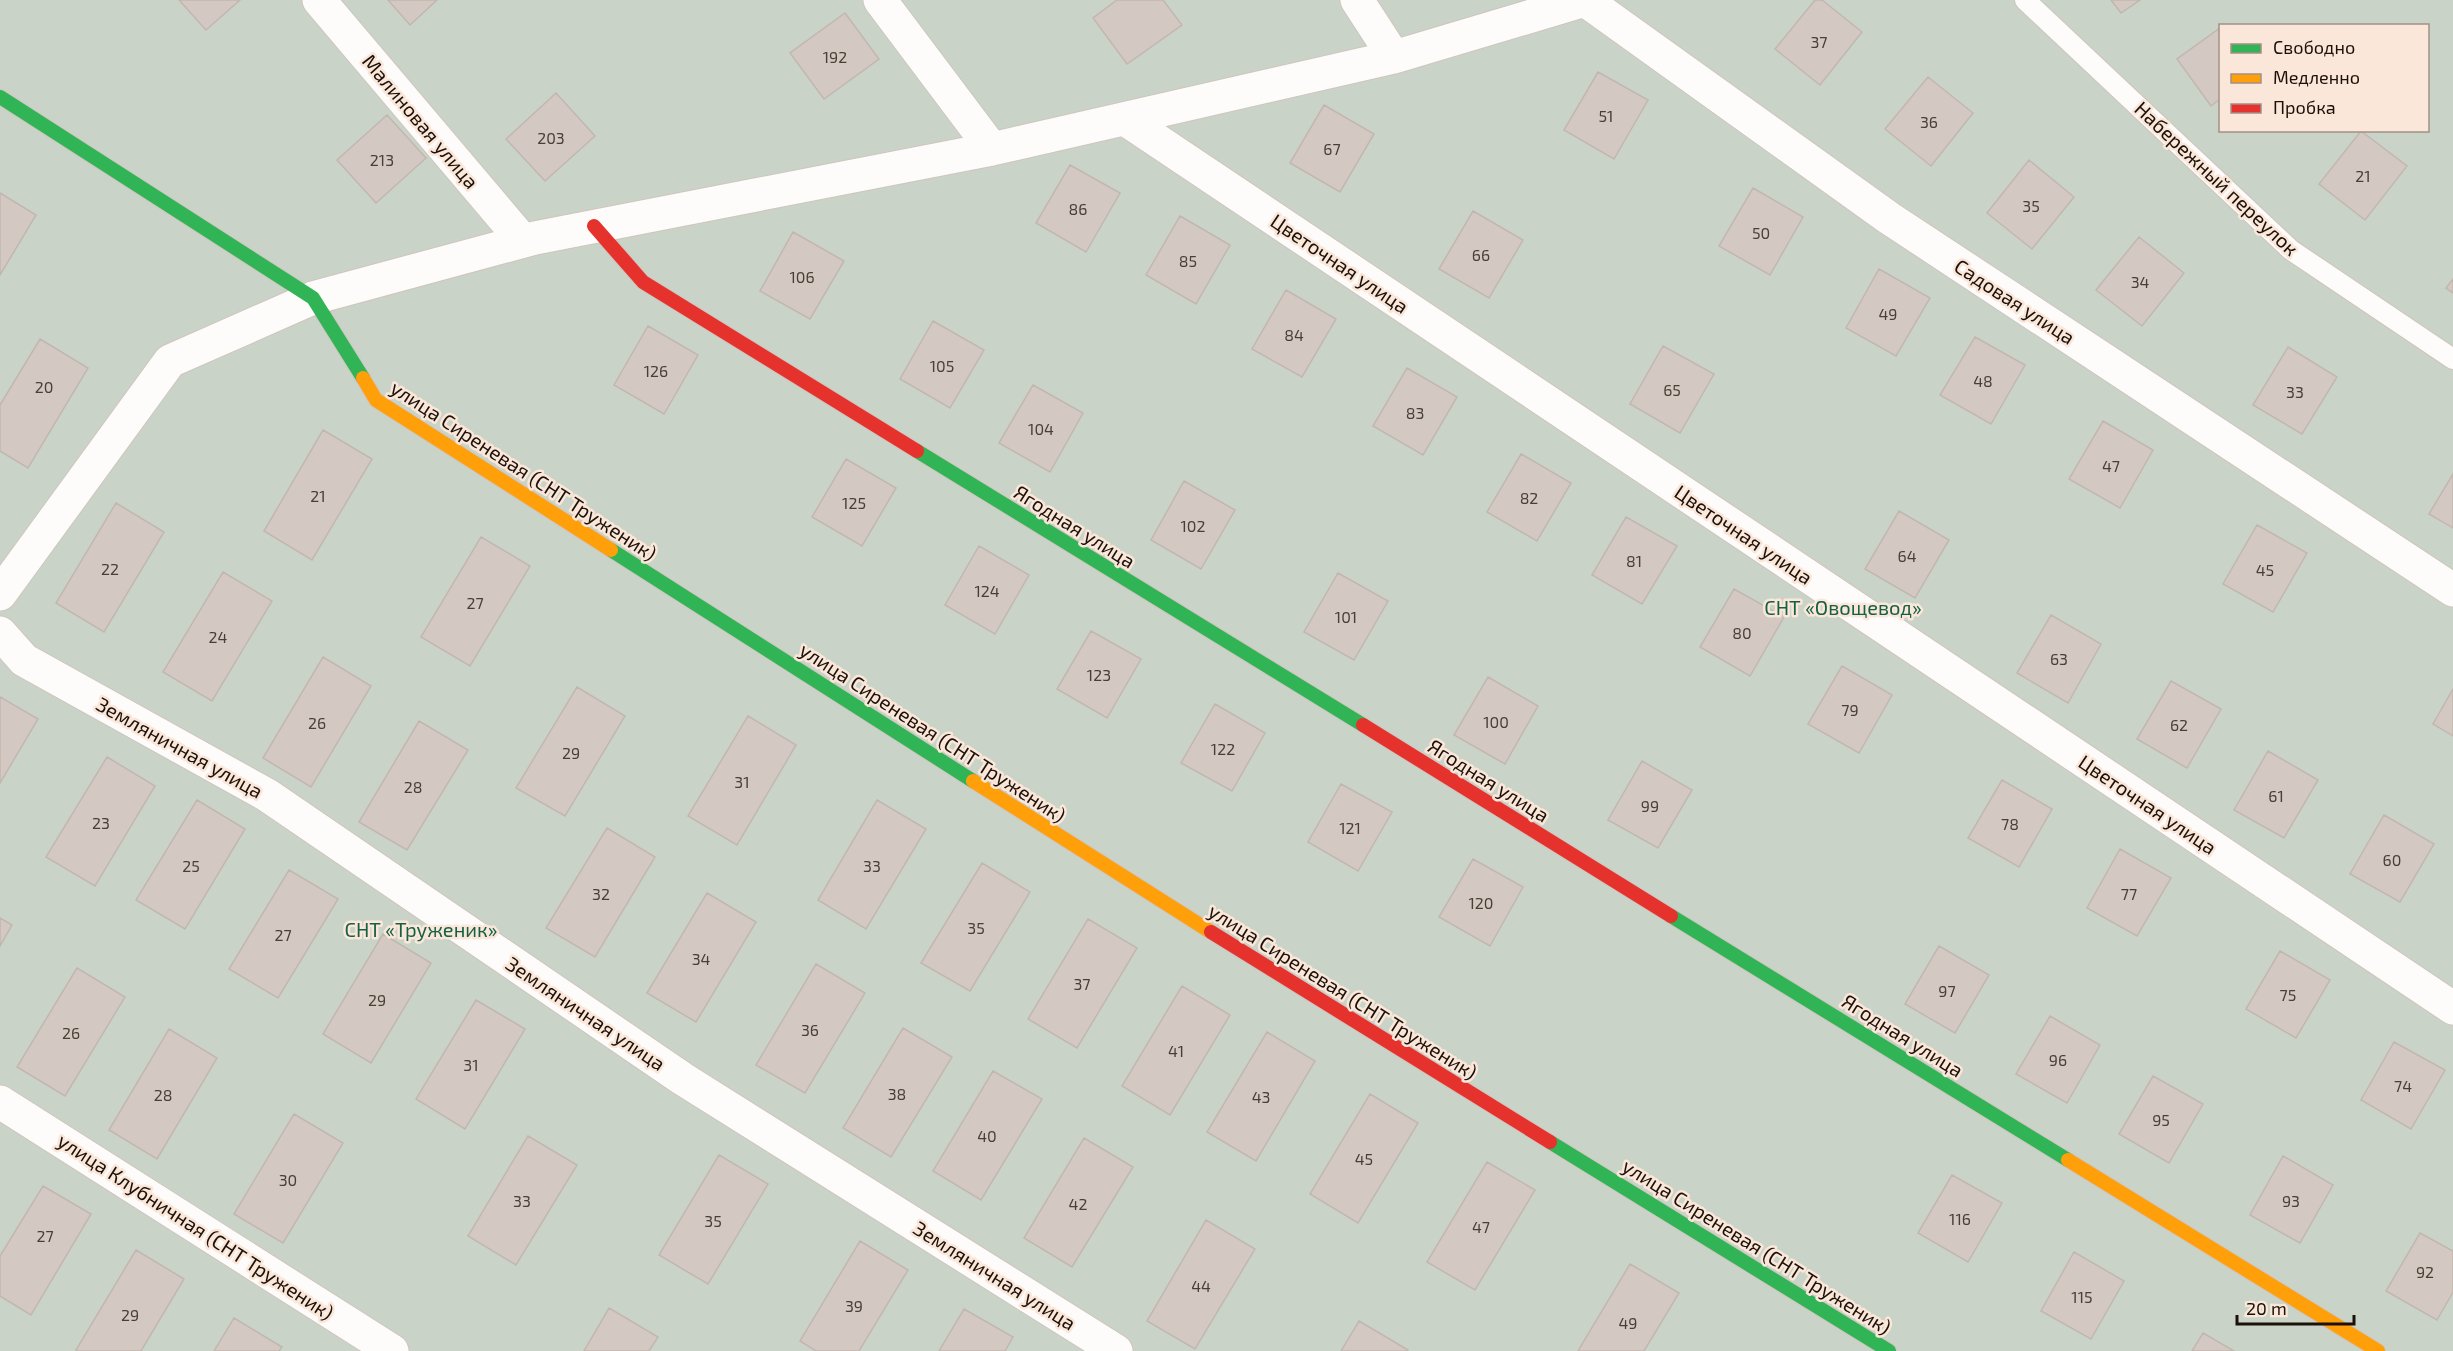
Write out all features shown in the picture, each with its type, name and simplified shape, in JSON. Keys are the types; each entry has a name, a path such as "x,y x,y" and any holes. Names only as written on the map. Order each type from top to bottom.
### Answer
{"street":[{"name":"Малиновая улица","path":"319,0 523,241"},
{"path":"880,0 992,149"},
{"path":"1357,0 1394,57"},
{"path":"0,594 170,361 313,298 523,241 992,149 1394,57 1585,0"},
{"name":"Садовая улица","path":"1585,0 1889,218 2453,590"},
{"name":"улица Сиреневая (СНТ Труженик)","path":"0,97 313,298 376,400 1183,915 1889,1351"},
{"name":"Цветочная улица","path":"1125,119 2453,1008"},
{"name":"Ягодная улица","path":"594,226 643,282 2378,1351"},
{"name":"Земляничная улица","path":"0,633 24,660 267,795 683,1079 1116,1351"},
{"name":"улица Клубничная (СНТ Труженик)","path":"0,1102 392,1351"}],"lane":[{"name":"Набережный переулок","path":"2025,0 2291,250 2453,359"}],"green space":[{"name":"СНТ «Овощевод»","path":"0,0 2453,0 2453,1351 0,1351"}],"building":[{"path":"179,0 240,0 206,30"},
{"path":"388,0 437,0 410,25"},
{"path":"1117,0 1163,0 1182,25 1127,64 1093,18"},
{"path":"1815,0 1822,0 1862,32 1820,85 1775,49"},
{"path":"2111,0 2140,0 2121,13"},
{"path":"845,13 879,59 824,99 790,53"},
{"path":"2219,29 2219,100 2211,106 2177,59"},
{"path":"1598,72 1648,100 1614,159 1564,130"},
{"path":"1928,77 1973,113 1931,166 1885,129"},
{"path":"556,93 595,136 545,181 506,139"},
{"path":"1324,105 1374,134 1340,192 1290,163"},
{"path":"387,115 426,158 376,203 337,160"},
{"path":"2360,132 2407,166 2365,220 2319,184"},
{"path":"2029,160 2074,197 2032,249 1987,213"},
{"path":"1070,165 1120,193 1086,252 1036,223"},
{"path":"1753,188 1803,217 1770,275 1719,246"},
{"path":"0,193 36,215 0,275"},
{"path":"1473,211 1523,240 1489,298 1439,269"},
{"path":"1180,216 1230,245 1196,304 1146,275"},
{"path":"793,232 844,261 810,319 760,291"},
{"path":"2139,237 2184,273 2142,326 2096,290"},
{"path":"1879,269 1930,298 1896,356 1846,328"},
{"path":"2453,279 2453,293 2446,288"},
{"path":"1286,290 1336,319 1302,377 1252,349"},
{"path":"933,321 984,350 950,408 900,379"},
{"path":"648,326 698,355 664,414 614,385"},
{"path":"1975,337 2025,365 1991,424 1940,395"},
{"path":"40,339 88,368 28,468 0,451 0,405"},
{"path":"1663,346 1714,374 1680,433 1630,404"},
{"path":"2288,347 2337,377 2302,434 2253,405"},
{"path":"1407,368 1457,397 1423,455 1373,426"},
{"path":"1033,385 1083,413 1050,472 999,443"},
{"path":"2103,421 2153,450 2120,508 2069,479"},
{"path":"323,430 372,459 312,560 264,531"},
{"path":"1521,454 1571,483 1537,541 1487,512"},
{"path":"846,459 896,488 862,546 812,517"},
{"path":"2453,474 2453,528 2429,514"},
{"path":"1184,481 1235,510 1201,569 1151,540"},
{"path":"116,503 164,532 104,632 56,603"},
{"path":"1899,511 1949,540 1915,598 1865,569"},
{"path":"1626,517 1677,546 1642,604 1592,575"},
{"path":"2257,525 2307,553 2273,612 2223,584"},
{"path":"481,537 530,566 470,666 421,637"},
{"path":"979,546 1029,575 995,634 945,605"},
{"path":"223,572 272,601 212,701 163,672"},
{"path":"1338,573 1388,601 1354,660 1304,632"},
{"path":"1734,589 1784,617 1750,676 1700,647"},
{"path":"2051,615 2101,644 2068,703 2017,673"},
{"path":"1091,631 1141,659 1107,718 1057,689"},
{"path":"323,657 371,686 311,787 263,758"},
{"path":"1842,666 1892,695 1859,753 1808,724"},
{"path":"1488,677 1538,706 1505,764 1454,735"},
{"path":"2171,681 2221,709 2187,768 2137,739"},
{"path":"577,687 625,716 565,816 516,788"},
{"path":"2453,689 2453,736 2433,724"},
{"path":"0,697 38,719 0,783"},
{"path":"1215,704 1265,733 1232,791 1181,763"},
{"path":"748,716 796,745 737,845 688,816"},
{"path":"419,721 468,750 407,850 359,822"},
{"path":"2268,751 2318,780 2284,838 2234,810"},
{"path":"107,757 155,786 95,886 46,857"},
{"path":"1642,761 1692,790 1658,848 1608,820"},
{"path":"2002,780 2052,809 2019,867 1968,838"},
{"path":"1341,784 1392,812 1358,871 1308,842"},
{"path":"197,800 245,829 185,929 136,900"},
{"path":"877,800 926,829 866,929 818,900"},
{"path":"2384,815 2434,844 2400,902 2350,874"},
{"path":"607,828 655,857 595,957 546,928"},
{"path":"2120,849 2171,878 2137,936 2087,908"},
{"path":"1473,859 1523,887 1490,946 1439,917"},
{"path":"982,863 1030,892 970,991 921,963"},
{"path":"289,870 338,899 278,998 229,969"},
{"path":"707,893 756,922 696,1022 647,993"},
{"path":"0,918 12,925 0,946"},
{"path":"1088,919 1137,948 1077,1048 1028,1019"},
{"path":"383,934 431,963 371,1063 323,1034"},
{"path":"1939,946 1989,975 1955,1033 1905,1004"},
{"path":"2280,951 2330,980 2296,1038 2246,1009"},
{"path":"816,964 865,993 805,1093 756,1065"},
{"path":"77,968 125,997 65,1096 17,1067"},
{"path":"1182,986 1230,1015 1170,1115 1122,1086"},
{"path":"476,1000 525,1029 465,1129 416,1099"},
{"path":"2050,1016 2100,1045 2067,1103 2016,1074"},
{"path":"903,1028 952,1057 891,1157 843,1128"},
{"path":"169,1029 217,1058 157,1159 109,1130"},
{"path":"1267,1032 1315,1061 1256,1161 1207,1132"},
{"path":"2394,1042 2445,1070 2411,1129 2361,1100"},
{"path":"993,1071 1042,1099 981,1200 933,1171"},
{"path":"2153,1076 2203,1104 2169,1163 2119,1134"},
{"path":"1370,1094 1418,1123 1358,1223 1310,1194"},
{"path":"294,1114 343,1143 283,1243 234,1214"},
{"path":"528,1136 577,1165 516,1265 468,1236"},
{"path":"1084,1138 1133,1167 1072,1267 1024,1238"},
{"path":"719,1155 768,1184 708,1284 659,1255"},
{"path":"2283,1156 2333,1185 2300,1243 2250,1215"},
{"path":"1487,1162 1535,1190 1475,1290 1427,1262"},
{"path":"1952,1175 2002,1203 1968,1262 1918,1233"},
{"path":"43,1186 91,1214 31,1315 0,1296 0,1256"},
{"path":"1206,1220 1255,1249 1195,1349 1147,1321"},
{"path":"2420,1233 2453,1251 2453,1292 2437,1320 2386,1291"},
{"path":"860,1241 908,1270 859,1351 816,1351 800,1341"},
{"path":"136,1250 184,1279 141,1351 76,1350"},
{"path":"2074,1252 2124,1281 2091,1339 2041,1311"},
{"path":"1630,1264 1679,1293 1644,1351 1578,1351"},
{"path":"609,1308 658,1337 649,1351 584,1351"},
{"path":"964,1309 1013,1337 1005,1351 939,1351"},
{"path":"234,1318 282,1347 279,1351 214,1351"},
{"path":"1359,1321 1408,1350 1341,1351"},
{"path":"2203,1333 2234,1351 2192,1351"}],"traffic: fast":[{"path":"0,97 313,298 363,378"},
{"path":"917,451 1363,725"},
{"path":"611,550 973,781"},
{"path":"1671,916 2068,1160"},
{"path":"1550,1142 1889,1351"}],"traffic: slow":[{"path":"363,378 376,400 611,550"},
{"path":"973,781 1211,932"},
{"path":"2068,1160 2378,1351"}],"traffic: jam":[{"path":"594,226 643,282 917,451"},
{"path":"1363,725 1671,916"},
{"path":"1211,932 1550,1142"}],"park label":[{"name":"СНТ «Труженик»","path":"421,929"}]}
